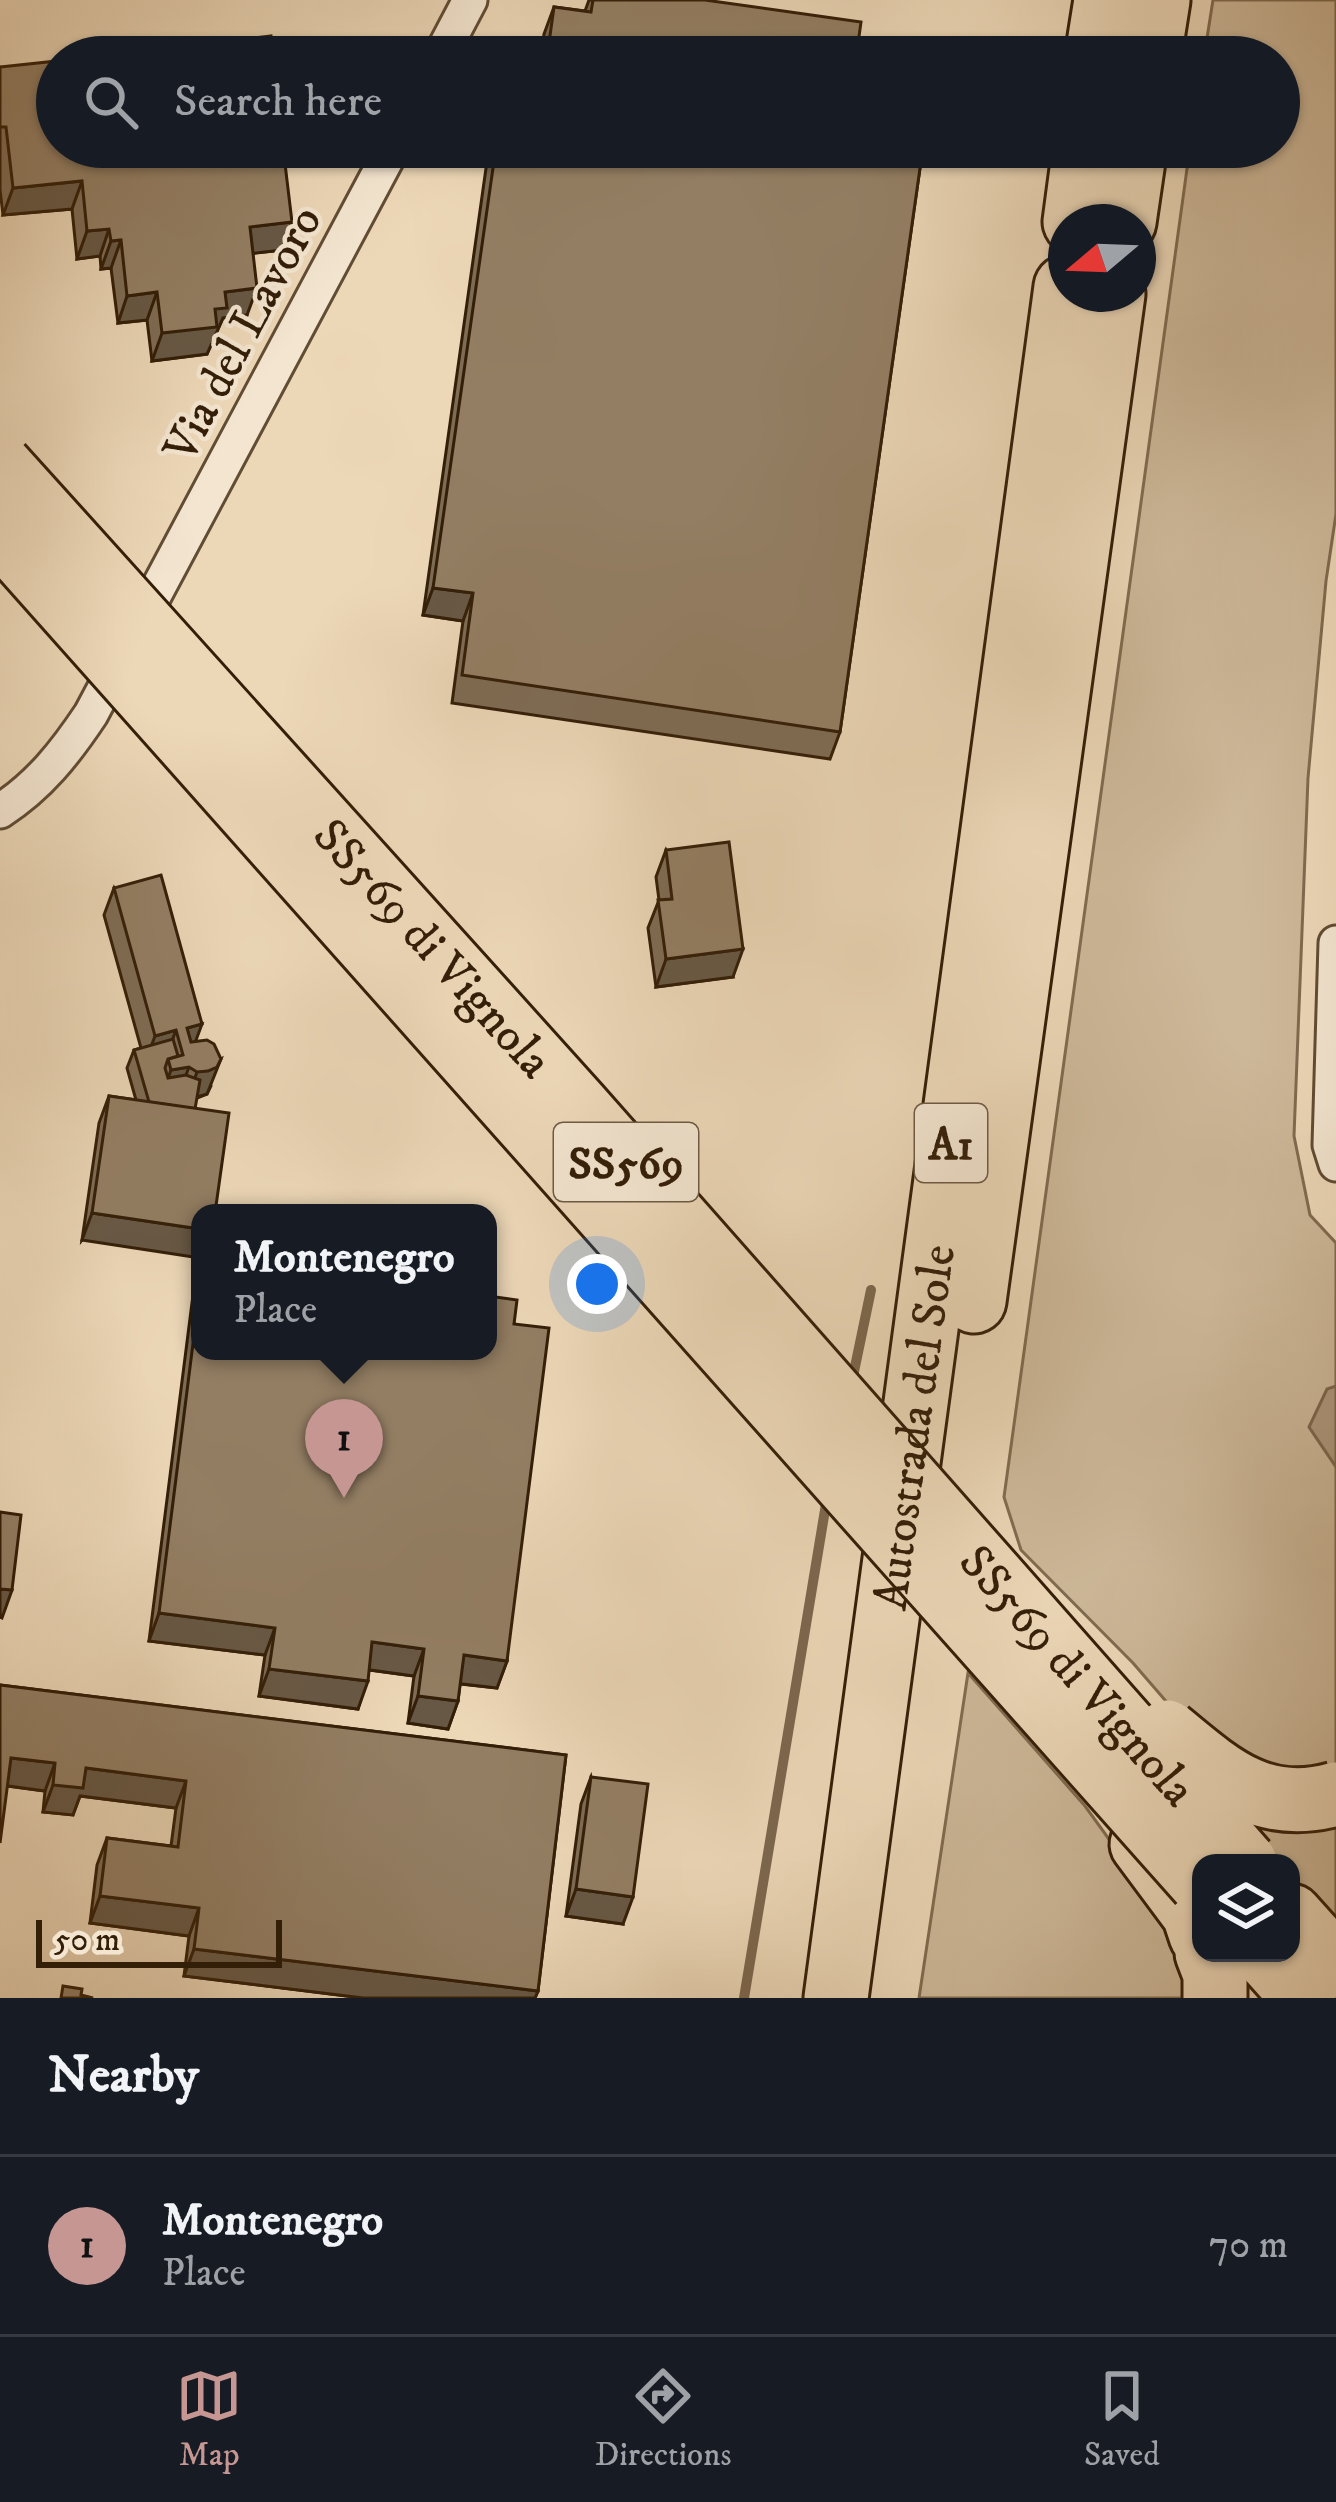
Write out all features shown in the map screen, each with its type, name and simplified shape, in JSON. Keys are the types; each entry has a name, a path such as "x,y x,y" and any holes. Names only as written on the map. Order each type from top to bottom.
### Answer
{"highway":[{"path":"1100,36 1106,0"},
{"path":"1152,36 1158,0"},
{"path":"1077,204 1082,168"},
{"path":"1127,204 1132,168"},
{"name":"Autostrada del Sole","path":"836,1998 1063,312"},
{"name":"Autostrada del Sole","path":"879,1998 1111,312"},
{"name":"SS569 di Vignola","path":"0,466 1237,1854"},
{"name":"SS569 di Vignola","path":"0,531 1192,1872"},
{"path":"821,1383 1034,1586 1167,1731 1227,1782 1281,1798 1336,1794"},
{"path":"1088,1755 1140,1840 1192,1911"},
{"path":"1300,1926 1336,1966"},
{"path":"1210,1962 1215,1998"},
{"path":"1272,1962 1304,1998"}],"street":[{"path":"451,36 470,0"},
{"name":"Via del Lavoro","path":"0,811 37,784 66,751 174,564 382,168"},
{"path":"1336,943 1330,1144 1336,1164"}],"shaded area":[{"path":"1213,0 1336,0 1336,514 1308,778 1294,1136 1310,1215 1336,1243 1336,1770 1296,1781 1184,1722 1021,1550 1004,1497 1187,168 1300,168 1300,36 1207,36"},
{"path":"1336,1386 1336,1467 1309,1427 1327,1389"},
{"path":"968,1673 1085,1806 1164,1915 1194,1998 919,1998"},
{"path":"1224,1808 1336,1820 1336,1930 1300,1891 1300,1854 1266,1854"}],"building":[{"path":"593,0 705,0 861,22 859,36 550,36 554,7 591,12"},
{"path":"36,63 36,168 286,168 292,222 250,227 257,288 225,292 227,308 215,309 217,327 162,333 157,292 127,296 121,240 111,241 109,229 87,231 82,181 13,188 6,127 0,127 0,67"},
{"path":"493,168 920,168 840,732 462,675 473,593 433,588"},
{"path":"729,842 743,949 666,959 658,900 672,899 666,850"},
{"path":"161,875 202,1024 187,1028 191,1042 207,1040 221,1059 208,1071 171,1070 168,1059 183,1055 176,1030 155,1036 114,888"},
{"path":"173,1039 178,1056 168,1059 168,1078 186,1075 200,1080 195,1109 149,1102 134,1050"},
{"path":"109,1096 229,1113 216,1204 191,1204 191,1228 92,1213"},
{"path":"497,1297 517,1300 514,1324 549,1328 507,1661 464,1655 458,1701 418,1696 424,1649 372,1642 368,1681 269,1669 275,1628 159,1613 191,1359 497,1360"},
{"path":"0,1512 21,1515 12,1590 0,1589"},
{"path":"0,1685 566,1755 538,1991 194,1949 199,1908 100,1896 107,1838 178,1847 186,1781 86,1768 83,1788 53,1785 55,1763 11,1758 0,1843"},
{"path":"591,1777 648,1784 633,1897 576,1889"},
{"path":"63,1986 82,1989 81,1995 93,1998 61,1998"}],"waterway":[{"path":"851,1386 871,1290"},
{"path":"744,1998 827,1498"}],"place":[{"name":"Montenegro","path":"344,1498"}]}
